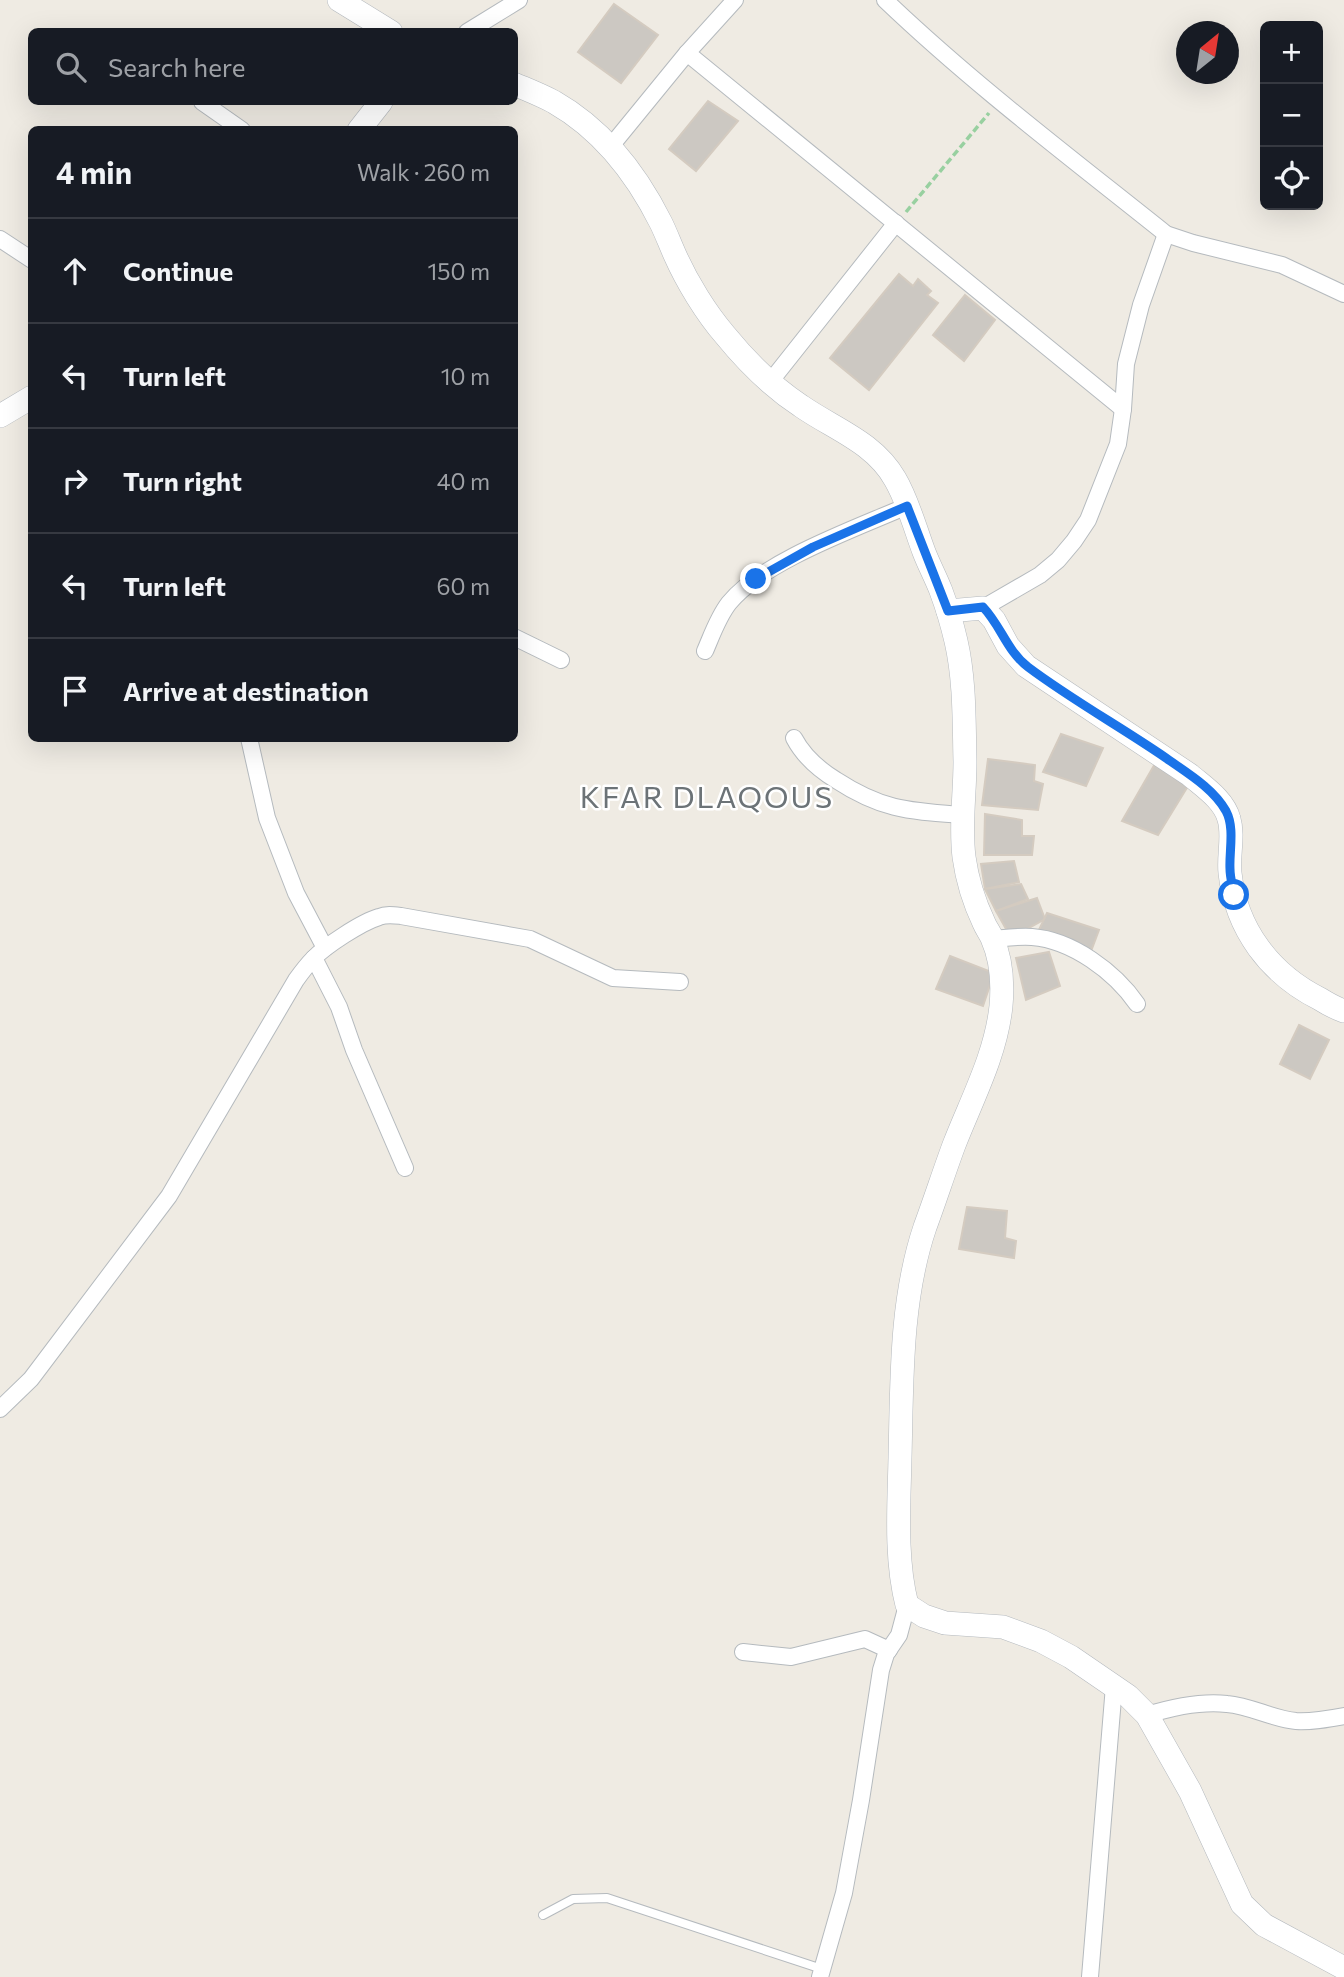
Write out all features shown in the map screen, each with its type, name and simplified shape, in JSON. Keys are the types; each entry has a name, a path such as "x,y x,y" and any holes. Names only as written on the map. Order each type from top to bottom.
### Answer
{"main road":[{"path":"339,0 384,28"},
{"path":"518,86 565,108 611,146 648,197 706,312 739,352 799,405 865,445 881,461 895,479 907,506 948,611 957,646 962,675 964,859 971,888 993,939 1002,984 1001,1008 993,1044 913,1265 902,1371 901,1581 907,1605 924,1616 945,1623 1003,1627 1022,1633 1071,1657 1128,1696 1147,1714 1190,1791 1242,1904 1280,1935 1322,1954 1344,1968"},
{"path":"362,126 379,105"},
{"path":"0,416 28,399"},
{"path":"948,611 983,607 994,620 1008,646 1026,666 1180,768 1215,797 1229,819 1230,873 1240,917 1251,937 1283,976 1308,993 1344,1011"}],"street":[{"path":"474,28 519,0"},
{"path":"611,146 687,53 735,0"},
{"path":"885,0 927,41 999,101 1166,233 1193,243 1282,265 1344,294"},
{"path":"687,53 1123,409"},
{"path":"206,105 236,126"},
{"path":"770,382 897,223"},
{"path":"983,607 1040,575 1058,560 1088,520 1118,444 1128,355 1141,305 1166,233"},
{"path":"0,239 28,257"},
{"path":"705,651 728,604 756,579 813,547 907,506"},
{"path":"518,639 561,660"},
{"path":"794,737 801,751 816,766 873,801 918,812 962,815"},
{"path":"250,742 267,818 354,1050 405,1168"},
{"path":"0,1409 31,1379 169,1196 289,990 319,953 371,920 390,914 530,939 613,978 680,982"},
{"path":"993,939 1029,937 1068,948 1105,969 1137,1004"},
{"path":"821,1973 844,1893 881,1670 889,1650 900,1635 907,1605"},
{"path":"743,1652 791,1657 865,1639 889,1650"},
{"path":"1090,1977 1114,1686"},
{"path":"1147,1714 1208,1703 1241,1706 1294,1721 1344,1716"}],"lane":[{"path":"543,1915 573,1899 607,1898 821,1973"}],"path":[{"path":"897,223 999,101"}],"building":[{"path":"614,4 658,35 621,83 578,52"},
{"path":"708,101 738,121 696,171 669,149"},
{"path":"899,274 913,286 918,279 931,291 927,295 938,303 869,390 830,358"},
{"path":"965,295 995,320 964,361 933,335"},
{"path":"1061,734 1103,748 1086,786 1043,772"},
{"path":"988,759 1035,765 1034,781 1043,784 1038,810 982,805"},
{"path":"1156,762 1188,786 1158,835 1122,821"},
{"path":"985,814 1022,820 1022,836 1034,836 1032,855 984,855"},
{"path":"1014,861 1019,882 985,889 981,864"},
{"path":"1021,884 1028,899 996,911 985,889"},
{"path":"1037,898 1045,919 1011,938 996,911"},
{"path":"1047,913 1099,930 1090,954 1037,934"},
{"path":"1049,952 1060,986 1026,1000 1016,958"},
{"path":"950,956 994,973 983,1006 936,989"},
{"path":"1299,1025 1329,1040 1310,1079 1280,1064"},
{"path":"967,1207 1007,1211 1005,1238 1016,1241 1014,1258 959,1249"}],"district":[{"name":"KFAR DLAQOUS","path":"707,795"}],"route":[{"path":"756,579 813,547 907,506 948,611 983,607 994,620 1008,646 1026,666 1139,739 1190,775 1215,797 1229,819 1230,873 1234,895"}]}
